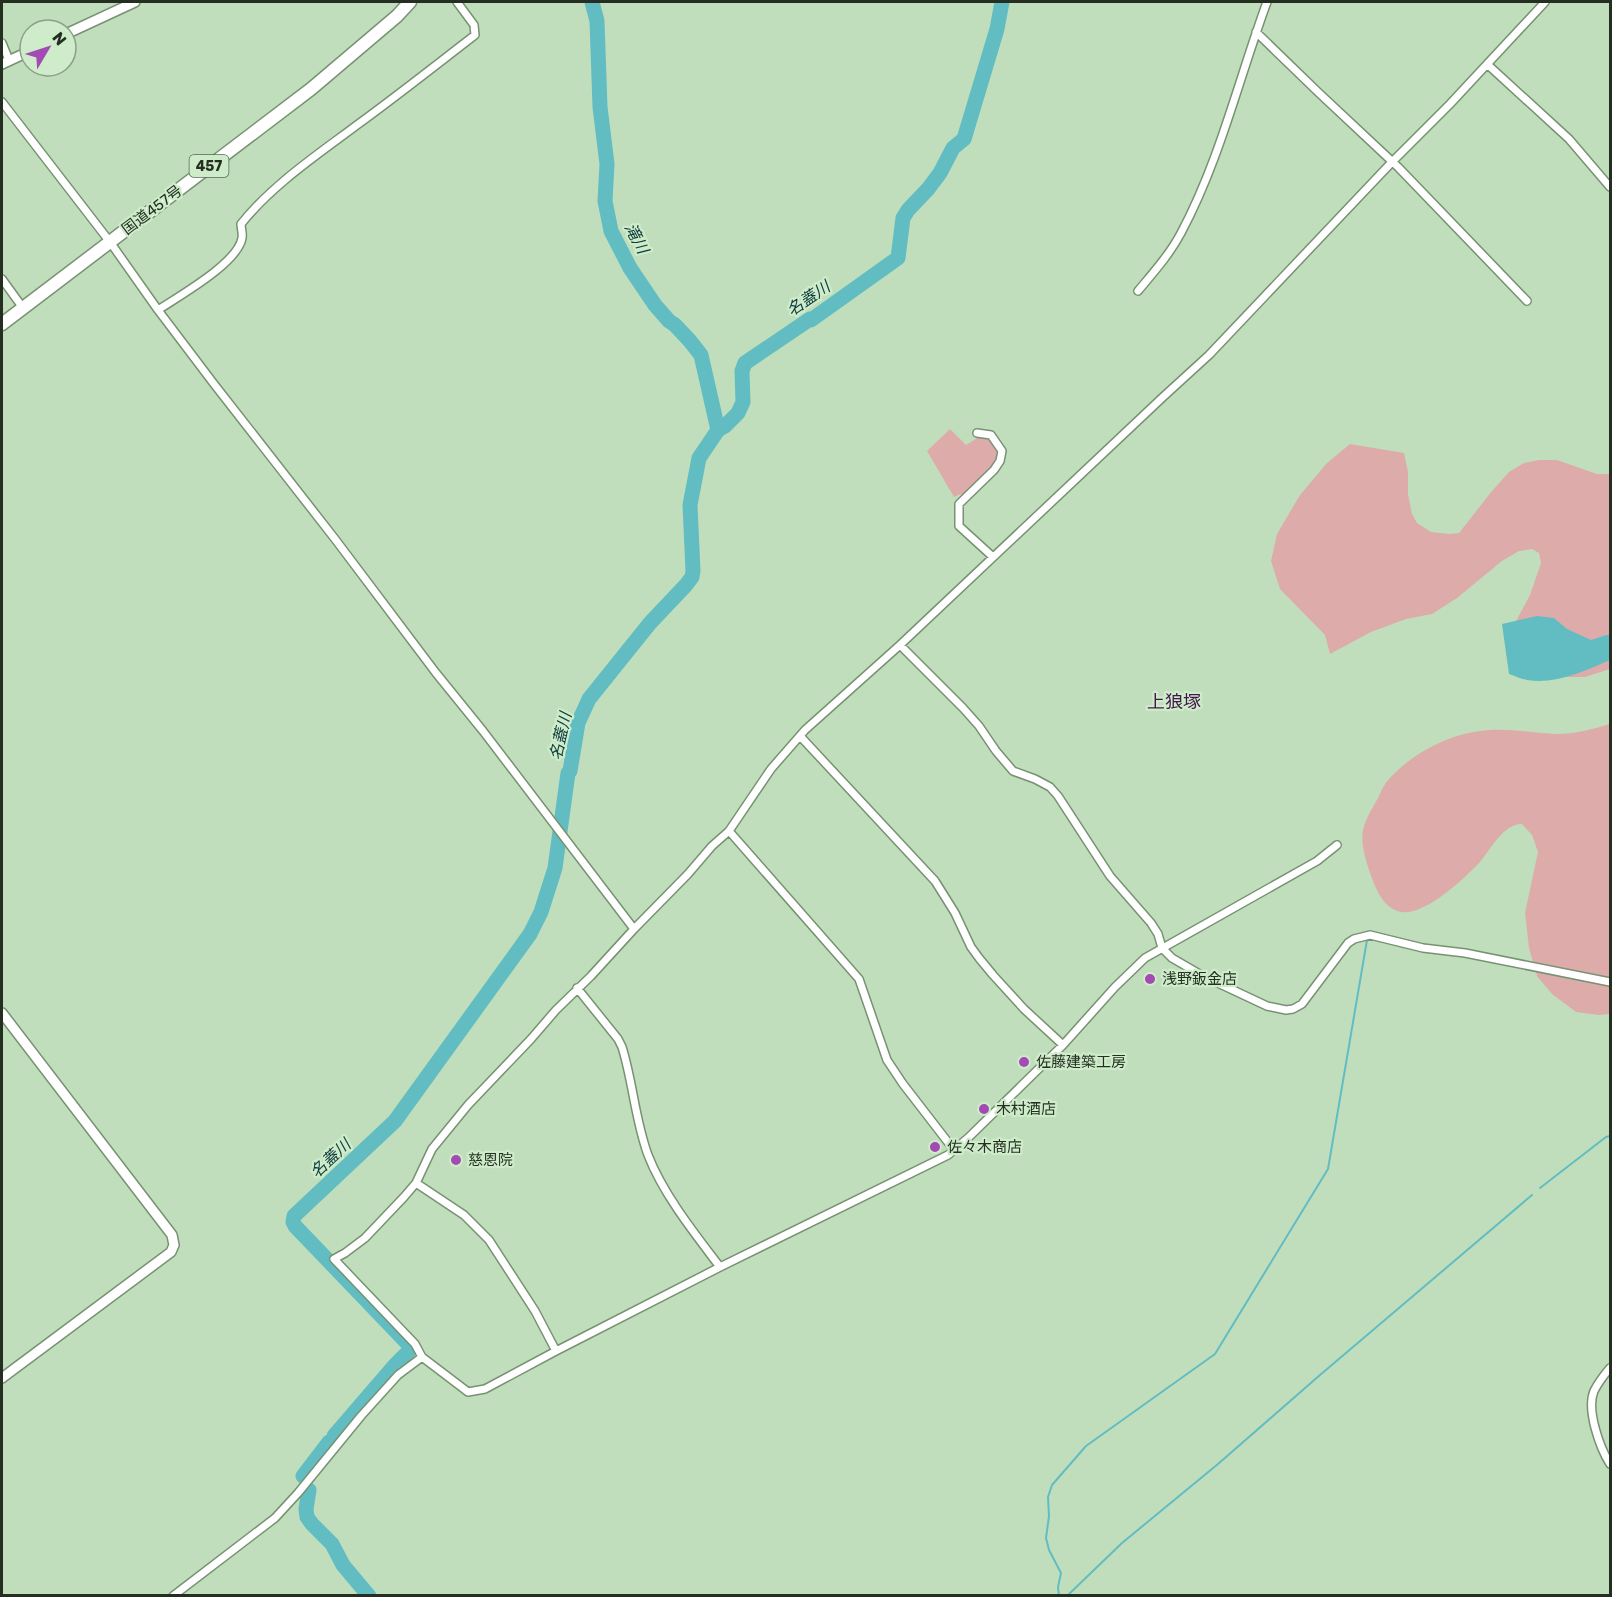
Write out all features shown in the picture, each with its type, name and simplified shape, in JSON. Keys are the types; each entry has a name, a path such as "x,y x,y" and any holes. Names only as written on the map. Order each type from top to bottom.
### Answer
{"highway":[{"name":"国道457号","path":"2,324 310,89 397,16 410,2"}],"street":[{"path":"78,28 135,2"},
{"path":"158,310 232,256 242,238 241,224 301,166 475,35 474,25 457,2"},
{"path":"1138,291 1180,235 1200,195 1267,2"},
{"path":"1337,845 1317,861 1145,958 1127,974 1063,1045 954,1150 931,1164 720,1268 485,1389 468,1392 422,1357 415,1344 334,1259 365,1238 416,1183 432,1149 468,1105 712,846 729,831 771,769 800,736 1209,355 1545,2"},
{"path":"1256,32 1392,162 1527,301"},
{"path":"2,43 5,62"},
{"path":"1487,64 1569,139 1611,187"},
{"path":"2,102 110,242 158,310 634,929"},
{"path":"2,279 23,308"},
{"path":"977,433 991,435 1002,451 1000,461 994,470 959,504 959,526 993,557"},
{"path":"900,645 963,708 1013,771 1050,787 1058,796 1110,876 1151,923 1158,934 1162,948 1172,958 1203,976 1253,1000 1267,1006 1293,1009 1302,1004 1348,943 1370,935 1423,948 1465,953 1611,982"},
{"path":"800,736 935,881 955,913 971,947 986,967 1024,1009 1063,1045"},
{"path":"729,831 859,979 890,1066 954,1150"},
{"path":"578,988 622,1047 644,1141 657,1176 720,1268"},
{"path":"2,1013 172,1235 174,1245 171,1252 2,1378"},
{"path":"416,1183 464,1215 489,1240 535,1311 556,1351"},
{"path":"173,1596 275,1518 399,1375 422,1357"},
{"path":"1611,1368 1602,1377 1593,1393 1592,1411 1600,1444 1611,1464"}],"shaded area":[{"path":"950,429 966,445 979,437 987,437 998,451 999,459 963,496 961,494 954,497 927,451"},
{"path":"1350,444 1404,453 1412,514 1417,523 1431,532 1459,533 1509,472 1524,463 1557,460 1597,474 1610,474 1610,669 1585,677 1543,677 1509,664 1506,654 1508,636 1530,595 1541,563 1539,553 1532,549 1519,551 1502,561 1457,598 1432,614 1406,619 1371,632 1330,654 1325,635 1280,589 1271,561 1277,534 1300,495 1327,463"},
{"path":"1610,724 1610,1014 1599,1015 1576,1012 1552,994 1537,976 1529,948 1525,913 1538,852 1532,835 1522,824 1515,825 1503,833 1480,862 1444,894 1411,912 1394,910 1379,894 1368,867 1362,838 1368,817 1387,781 1408,761 1430,747 1467,733 1489,730 1564,734"}],"water":[{"path":"1537,616 1554,618 1567,629 1591,640 1610,635 1610,660 1570,676 1548,681 1527,680 1509,674 1502,624"}],"waterway":[{"name":"滝川","path":"592,2 597,21 600,107 607,164 605,201 611,231 630,268 655,305 701,355 718,430"},
{"name":"名蓋川","path":"334,1436 412,1348 295,1226 294,1216 395,1121 530,934 541,912 555,868 568,773 578,723 589,699 650,623 692,577 690,505 699,458 718,430 738,413 743,402 742,371 745,363 811,320 898,258 903,218 940,173 953,148 964,139 997,29 1002,2"},
{"path":"1059,1596 1061,1573 1049,1550 1046,1538 1049,1516 1048,1497 1052,1485 1086,1446 1215,1354 1328,1169 1367,940"},
{"path":"1540,1188 1610,1136"},
{"path":"1067,1596 1122,1543 1218,1464 1532,1195"},
{"name":"名蓋川","path":"303,1476 329,1442"},
{"name":"名蓋川","path":"309,1490 307,1517 332,1544 343,1565 369,1596"}],"place":[{"name":"浅野鈑金店","path":"1150,979"},
{"name":"佐藤建築工房","path":"1024,1062"},
{"name":"木村酒店","path":"984,1109"},
{"name":"佐々木商店","path":"935,1147"},
{"name":"慈恩院","path":"456,1160"}],"district":[{"name":"上狼塚","path":"1174,702"}]}
